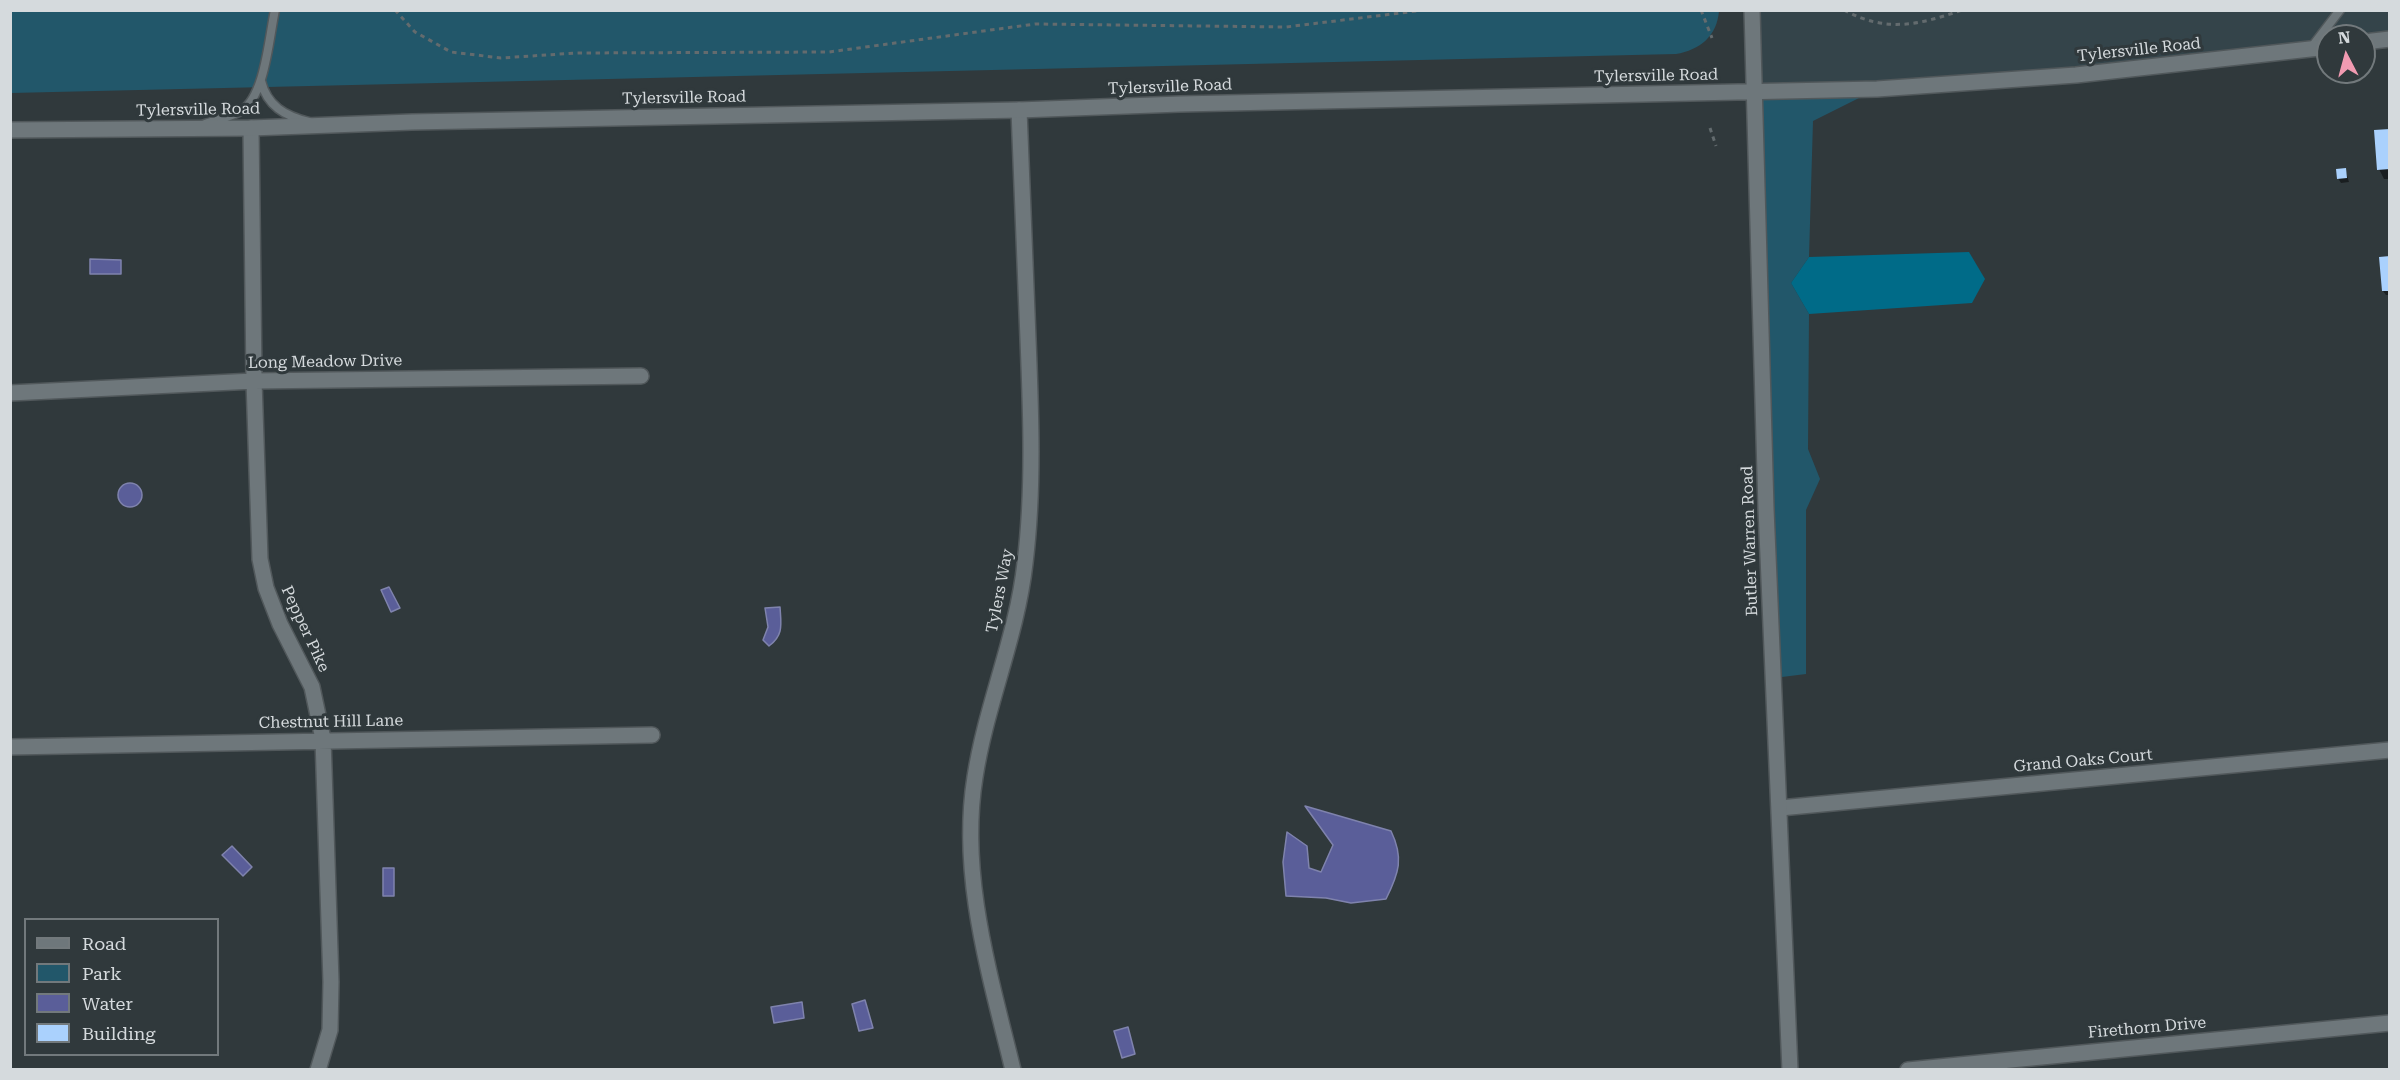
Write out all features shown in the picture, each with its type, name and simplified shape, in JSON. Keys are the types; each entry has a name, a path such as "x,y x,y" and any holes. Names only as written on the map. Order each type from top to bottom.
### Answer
{"street":[{"name":"Butler Warren Road","path":"1752,10 1766,509 1790,1070"},
{"name":"Tylersville Road","path":"10,130 251,128 1754,92 1983,83 2193,63 2316,47"},
{"name":"Tylers Way","path":"1013,1070 985,953 974,886 970,832 975,776 1014,621 1025,564 1030,496 1030,392 1019,110"},
{"name":"Pepper Pike","path":"251,128 254,381 260,559 266,588 280,624 312,687 323,740 331,982 330,1030 318,1070"},
{"name":"Long Meadow Drive","path":"10,393 254,381 641,376"},
{"name":"Chestnut Hill Lane","path":"10,747 652,735"},
{"name":"Grand Oaks Court","path":"1780,808 2390,750"},
{"name":"Firethorn Drive","path":"1908,1070 2390,1023"}],"lane":[{"path":"183,129 242,110 251,102 261,81 275,10"},
{"path":"2311,48 2340,10"},
{"path":"261,81 264,95 271,104 283,112 324,125"}],"path":[{"path":"395,10 416,32 451,52 501,58 588,53 829,52 1035,24 1286,27 1425,10"},
{"path":"1701,10 1712,38"},
{"path":"1844,10 1860,19 1894,26 1922,23 1962,10"},
{"path":"1710,128 1716,146"}],"shaded area":[{"path":"2389,10 2390,39 2376,38 2376,24 2316,24 2316,48 2193,63 1754,92 1752,11"},
{"path":"1969,252 1985,279 1972,303 1809,314 1791,283 1809,257"}],"green space":[{"path":"10,11 1719,11 1715,28 1706,40 1693,49 1676,54 11,93"},
{"path":"1877,89 1813,121 1809,257 1791,283 1809,314 1808,449 1820,479 1806,510 1806,674 1774,678 1754,92"}],"water":[{"path":"90,259 121,260 121,274 90,274"},
{"path":"130,483 135,484 141,490 141,500 135,506 130,507 125,506 119,500 118,495 119,490 125,484"},
{"path":"389,587 400,608 391,612 381,590"},
{"path":"780,607 779,633 769,646 763,640 768,627 765,608"},
{"path":"1305,806 1391,831 1399,858 1397,873 1386,899 1351,903 1326,898 1286,896 1283,862 1287,832 1307,846 1309,868 1321,872 1333,845"},
{"path":"232,846 252,867 243,876 222,855"},
{"path":"383,868 394,868 394,896 383,896"},
{"path":"865,1000 873,1028 859,1031 852,1004"},
{"path":"802,1002 804,1018 774,1023 771,1007"},
{"path":"1128,1027 1135,1054 1122,1058 1114,1031"}],"building":[{"path":"2390,129 2390,169 2377,170 2374,130"},
{"path":"2346,168 2347,178 2337,179 2336,169"},
{"path":"2390,256 2390,291 2382,291 2379,257"}]}
